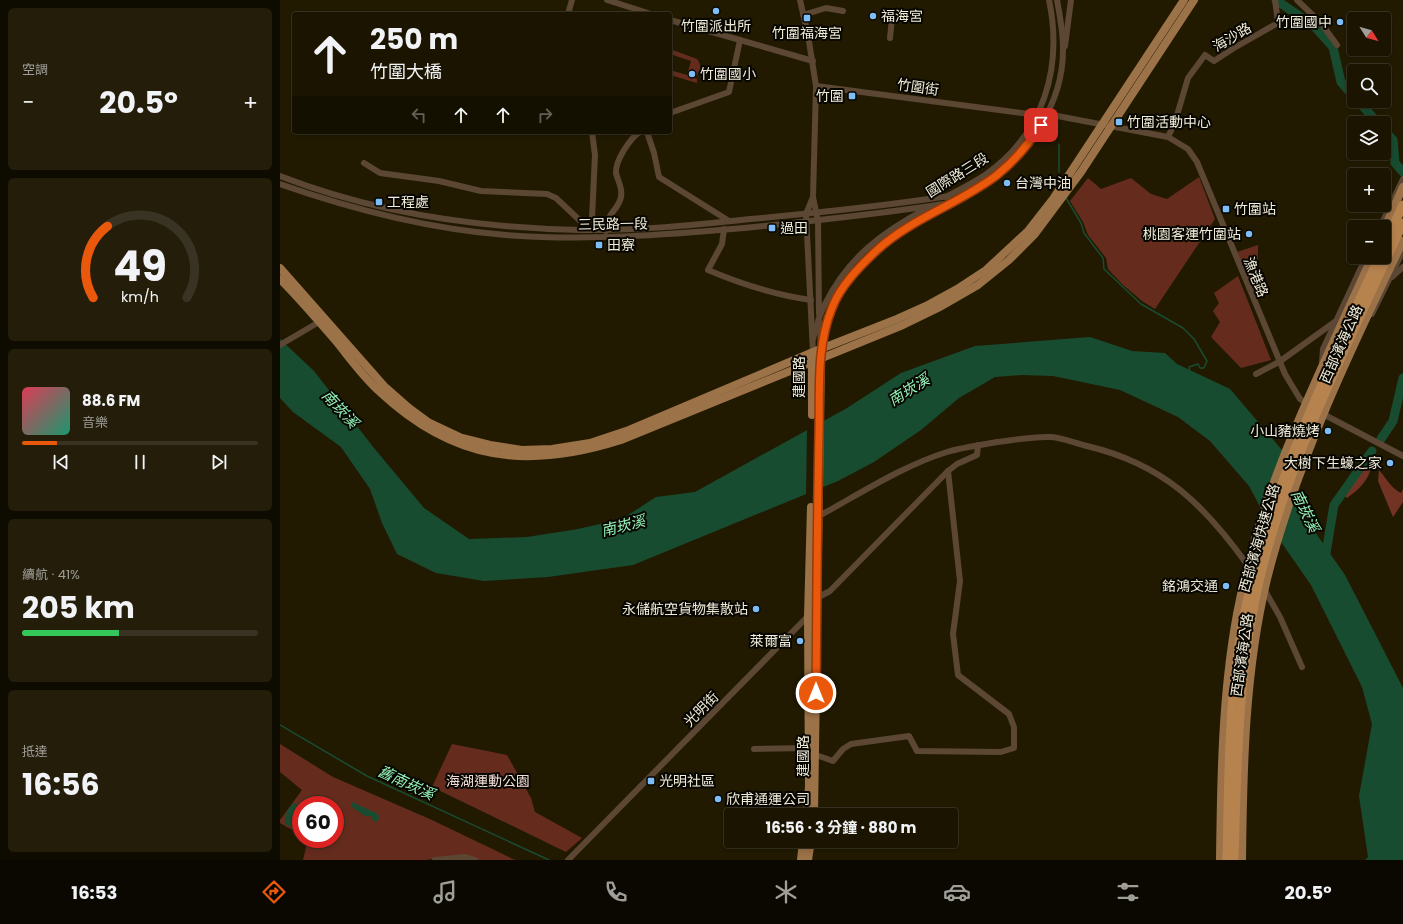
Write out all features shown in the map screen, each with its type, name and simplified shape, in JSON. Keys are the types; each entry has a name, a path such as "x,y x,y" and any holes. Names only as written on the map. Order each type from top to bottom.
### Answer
{"highway":[{"path":"1391,231 1403,204"},
{"name":"西部濱海快速公路","path":"1234,860 1240,703 1251,626 1266,555 1300,454 1403,223"},
{"name":"西部濱海快速公路","path":"1227,860 1232,706 1244,617 1257,561 1283,476 1315,399 1376,264"}],"main road":[{"path":"280,268 324,316 374,376 408,408 428,422 462,438 490,445 522,450 552,449 590,443 630,430 812,352 926,306 971,281 986,270 1008,251 1040,215 1074,168 1184,0"},
{"path":"280,279 320,322 379,391 420,425 459,445 502,455 551,456 592,449 621,440 903,325 938,308 991,275 1009,260 1034,235 1059,204 1194,0"},
{"path":"1388,220 1403,187"},
{"name":"西部濱海公路","path":"1242,860 1245,746 1251,673 1267,579 1282,527 1317,432 1403,241"},
{"name":"西部濱海公路","path":"1220,860 1221,781 1225,699 1233,637 1242,588 1266,505 1296,423 1369,264"},
{"name":"建國路","path":"812,352 816,414"},
{"name":"建國路","path":"816,414 821,358"},
{"path":"814,506 816,414"},
{"name":"建國路","path":"814,506 817,517 816,755 814,808"},
{"name":"建國路","path":"807,808 808,616 814,506"},
{"path":"801,860 802,848"},
{"path":"808,860 810,848"}],"street":[{"path":"569,12 572,0"},
{"path":"607,0 645,12"},
{"path":"800,0 813,62 816,86 813,197 818,221 819,318 821,349"},
{"name":"國際路三段","path":"813,339 824,305 836,284 859,254 879,238 986,174 1023,138 1042,115 1050,82 1054,55 1054,26 1049,0"},
{"name":"國際路三段","path":"821,349 832,306 856,272 893,237 982,185 1012,162 1025,147 1056,93 1063,49 1057,0"},
{"path":"1063,49 1066,44 1071,0"},
{"name":"海沙路","path":"1168,137 1175,122 1188,78 1205,55 1214,61 1269,29 1278,22 1275,0"},
{"path":"1297,0 1321,23 1337,45"},
{"path":"803,15 826,8 843,11"},
{"path":"890,38 892,18"},
{"path":"672,21 813,62"},
{"path":"672,112 729,92 740,40"},
{"name":"竹圍街","path":"816,86 1042,115"},
{"name":"漁港路","path":"1042,115 1168,137 1188,149 1197,162 1279,362 1291,387 1300,399 1308,405 1403,456"},
{"path":"580,230 592,218 595,155 592,134"},
{"path":"606,238 607,219 619,203 621,197 621,188 616,172 621,156 633,136 636,134"},
{"path":"648,134 659,177 729,221"},
{"path":"364,163 380,173 439,181 481,191 547,194 556,198 590,230"},
{"name":"三民路一段","path":"280,176 312,189 384,208 506,226 580,230 606,230 817,213 949,196"},
{"path":"1383,220 1403,179"},
{"name":"三民路一段","path":"280,184 314,196 364,210 456,228 505,235 606,238 818,221 950,203"},
{"path":"813,197 806,214 813,339"},
{"path":"592,218 606,230"},
{"path":"724,229 722,244 708,270 734,281 784,296 811,300"},
{"path":"1320,412 1333,381 1354,352 1403,251"},
{"path":"1308,405 1320,377 1323,349 1363,264"},
{"path":"1388,281 1403,267"},
{"path":"1256,374 1279,362 1336,321"},
{"path":"280,345 320,322"},
{"name":"建國路","path":"812,352 813,339"},
{"name":"建國路","path":"821,349 821,358"},
{"path":"817,517 914,465 947,452 978,445 1033,437 1052,437 1124,456 1145,465 1167,479 1186,494 1206,514 1236,549 1262,585 1280,617 1302,667"},
{"path":"817,598 830,592 948,471 957,464 977,455 978,445"},
{"path":"816,755 833,761 843,749 851,744 909,736 917,751 1001,752 1014,748 1014,727 1009,714 958,675 953,634 960,581 948,471"},
{"name":"光明街","path":"568,860 817,607"},
{"path":"754,749 808,748"},
{"path":"435,860 465,857 475,860"}],"green space":[{"path":"672,50 697,59 700,64 700,72 694,78 697,79 697,83 672,76 672,71 687,75 691,61 672,55"},
{"path":"1199,177 1215,219 1155,309 1142,301 1122,284 1108,269 1106,258 1088,235 1083,222 1070,201 1088,178 1101,189 1131,178 1151,194 1167,199"},
{"path":"1258,245 1258,301 1237,252"},
{"path":"1238,276 1271,360 1241,368 1211,337 1220,322 1213,311 1219,303 1214,293"},
{"path":"280,744 333,777 432,820 515,860 478,860 471,856 458,855 426,860 303,860 306,848 344,848 344,796 298,796 302,790 280,772"},
{"name":"海湖運動公園","path":"452,744 507,755 531,798 535,812 582,838 566,852 432,787"},
{"path":"292,804 292,830 280,823 280,820"}],"shaded area":[{"path":"1371,457 1368,475 1362,485 1347,498 1344,495"},
{"path":"1379,470 1394,488 1401,493 1403,489 1403,502 1393,517 1378,481"}],"water":[{"name":"南崁溪","path":"1090,337 1132,351 1165,353 1177,364 1230,389 1282,450 1306,519 1345,575 1403,688 1403,860 1365,860 1368,857 1359,796 1372,724 1362,687 1311,585 1272,529 1249,486 1210,441 1178,417 1120,390 1053,376 1021,375 995,377 959,398 921,430 874,462 838,481 633,565 548,577 484,581 436,573 397,554 382,523 370,489 341,447 293,412 280,398 280,339 314,371 374,448 424,508 469,539 527,537 578,529 622,519 656,497 695,492 847,408 901,373 975,346"},
{"path":"352,802 378,814 379,818 377,822 371,819 371,816 365,816 352,807"},
{"path":"292,805 292,828 285,824 285,818"}],"pier":[{"path":"823,419 822,489 806,496 807,428"}],"waterway":[{"path":"1276,0 1314,26 1333,47 1341,82 1347,89"},
{"path":"1364,108 1372,116"},
{"path":"1391,138 1393,140 1395,163 1403,172"},
{"path":"1059,144 1059,172"},
{"path":"1066,198 1081,223 1084,233 1103,258 1104,269 1141,304 1183,328 1194,339 1207,361 1204,368 1200,368 1198,364 1189,367 1190,372"},
{"path":"1381,439 1393,421 1403,378"},
{"name":"南崁溪","path":"1325,559 1334,505 1372,451"},
{"name":"舊南崁溪","path":"280,725 367,776 549,860"}],"place":[{"name":"竹圍派出所","path":"716,11"},
{"name":"福海宮","path":"873,16"},
{"name":"竹圍福海宮","path":"807,18"},
{"name":"竹圍國中","path":"1340,22"},
{"name":"竹圍國小","path":"692,74"},
{"name":"竹圍","path":"852,96"},
{"name":"竹圍活動中心","path":"1119,122"},
{"name":"台灣中油","path":"1007,183"},
{"name":"工程處","path":"379,202"},
{"name":"竹圍站","path":"1226,209"},
{"name":"過田","path":"772,228"},
{"name":"桃園客運竹圍站","path":"1249,234"},
{"name":"田寮","path":"599,245"},
{"name":"小山豬燒烤","path":"1328,431"},
{"name":"大樹下生蠔之家","path":"1390,463"},
{"name":"銘鴻交通","path":"1226,586"},
{"name":"永儲航空貨物集散站","path":"756,609"},
{"name":"萊爾富","path":"800,641"},
{"name":"光明社區","path":"651,781"},
{"name":"欣甫通運公司","path":"718,799"}],"route":[{"path":"816,693 817,505 821,349 832,306 856,272 881,246 905,229 964,196 997,174 1018,156 1041,125"}]}
